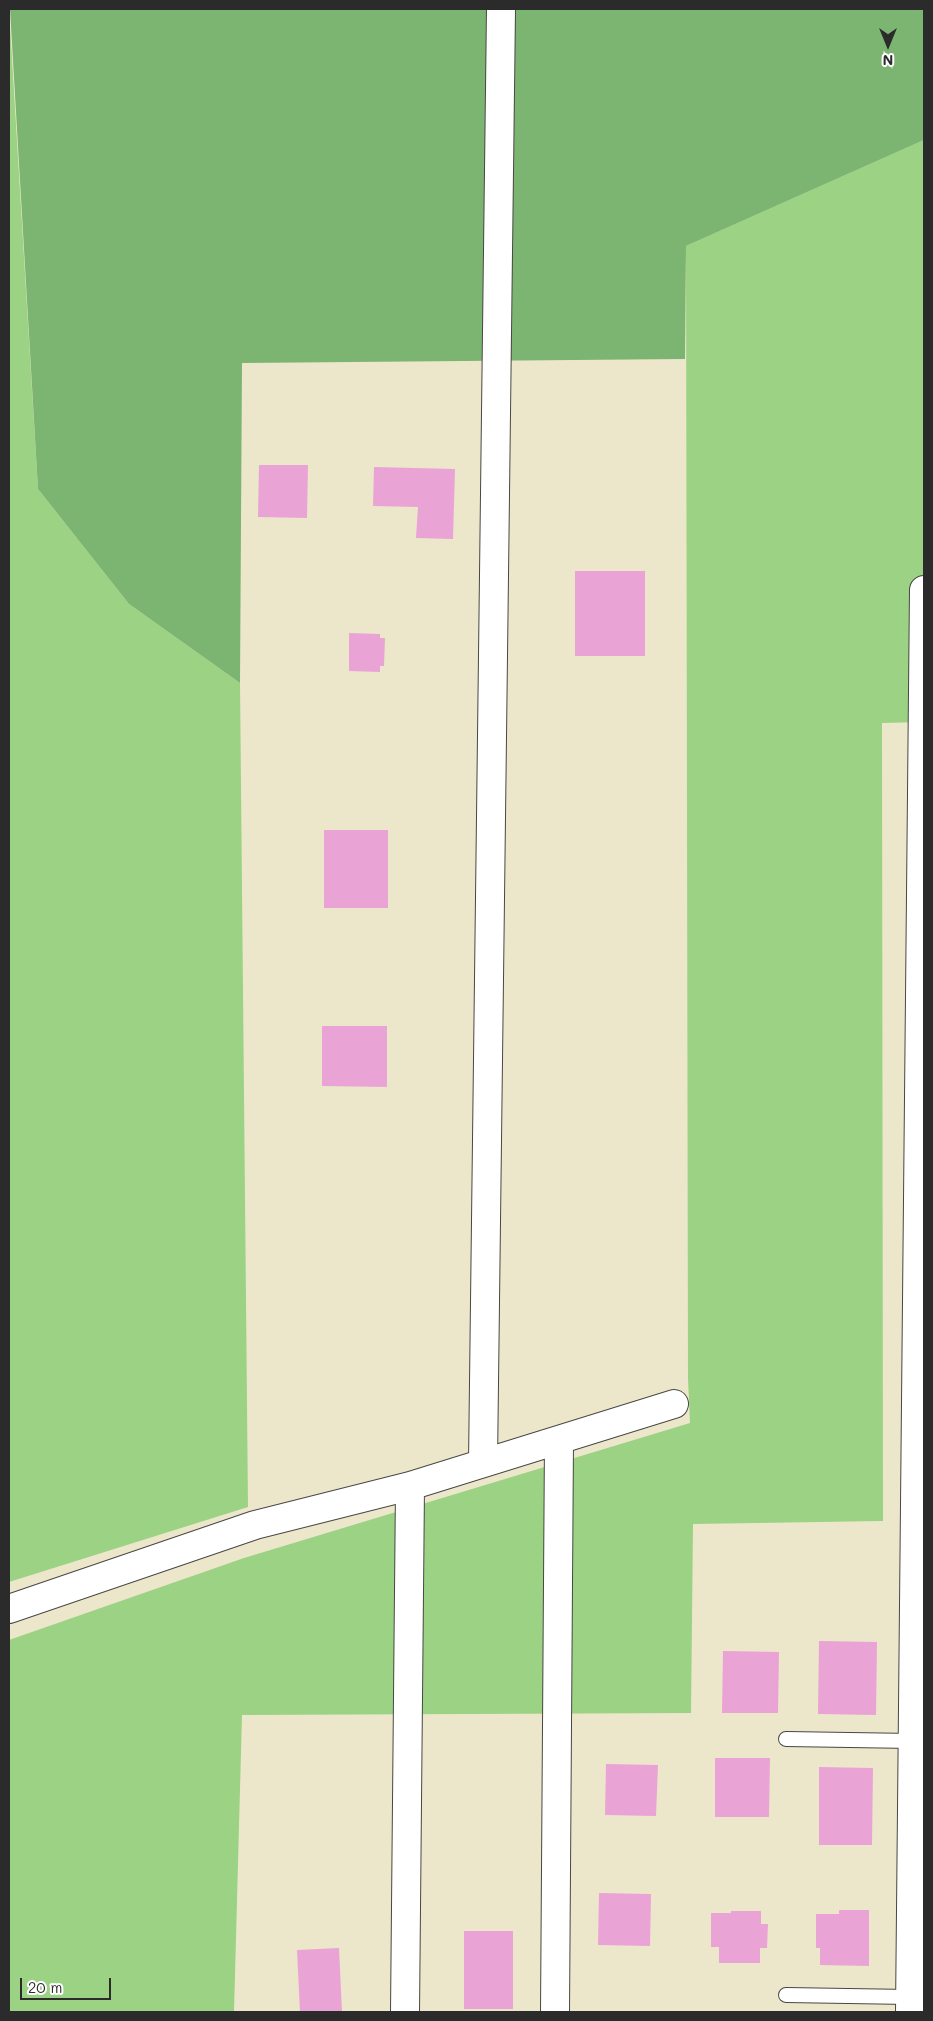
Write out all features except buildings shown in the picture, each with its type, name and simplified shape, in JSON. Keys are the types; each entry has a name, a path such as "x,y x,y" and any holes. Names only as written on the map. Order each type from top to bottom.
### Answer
{"street":[{"path":"483,1463 501,9"},
{"path":"910,2005 913,1741 919,1491 924,590"},
{"path":"9,1609 255,1525 410,1486 674,1404"},
{"path":"555,2012 558,1440"},
{"path":"405,2012 410,1486"}],"lane":[{"path":"786,1739 913,1741"},
{"path":"786,1995 910,2005"}],"green space":[{"path":"9,9 38,489 129,604 240,683 248,1507 9,1582"},
{"path":"10,9 924,9 924,140 686,246 685,359 242,363 240,683 129,604 38,489"},
{"path":"924,140 924,722 882,723 883,1521 693,1524 691,1713 242,1715 234,2012 9,2012 9,1640 244,1558 690,1423 688,1379 686,246"}]}
